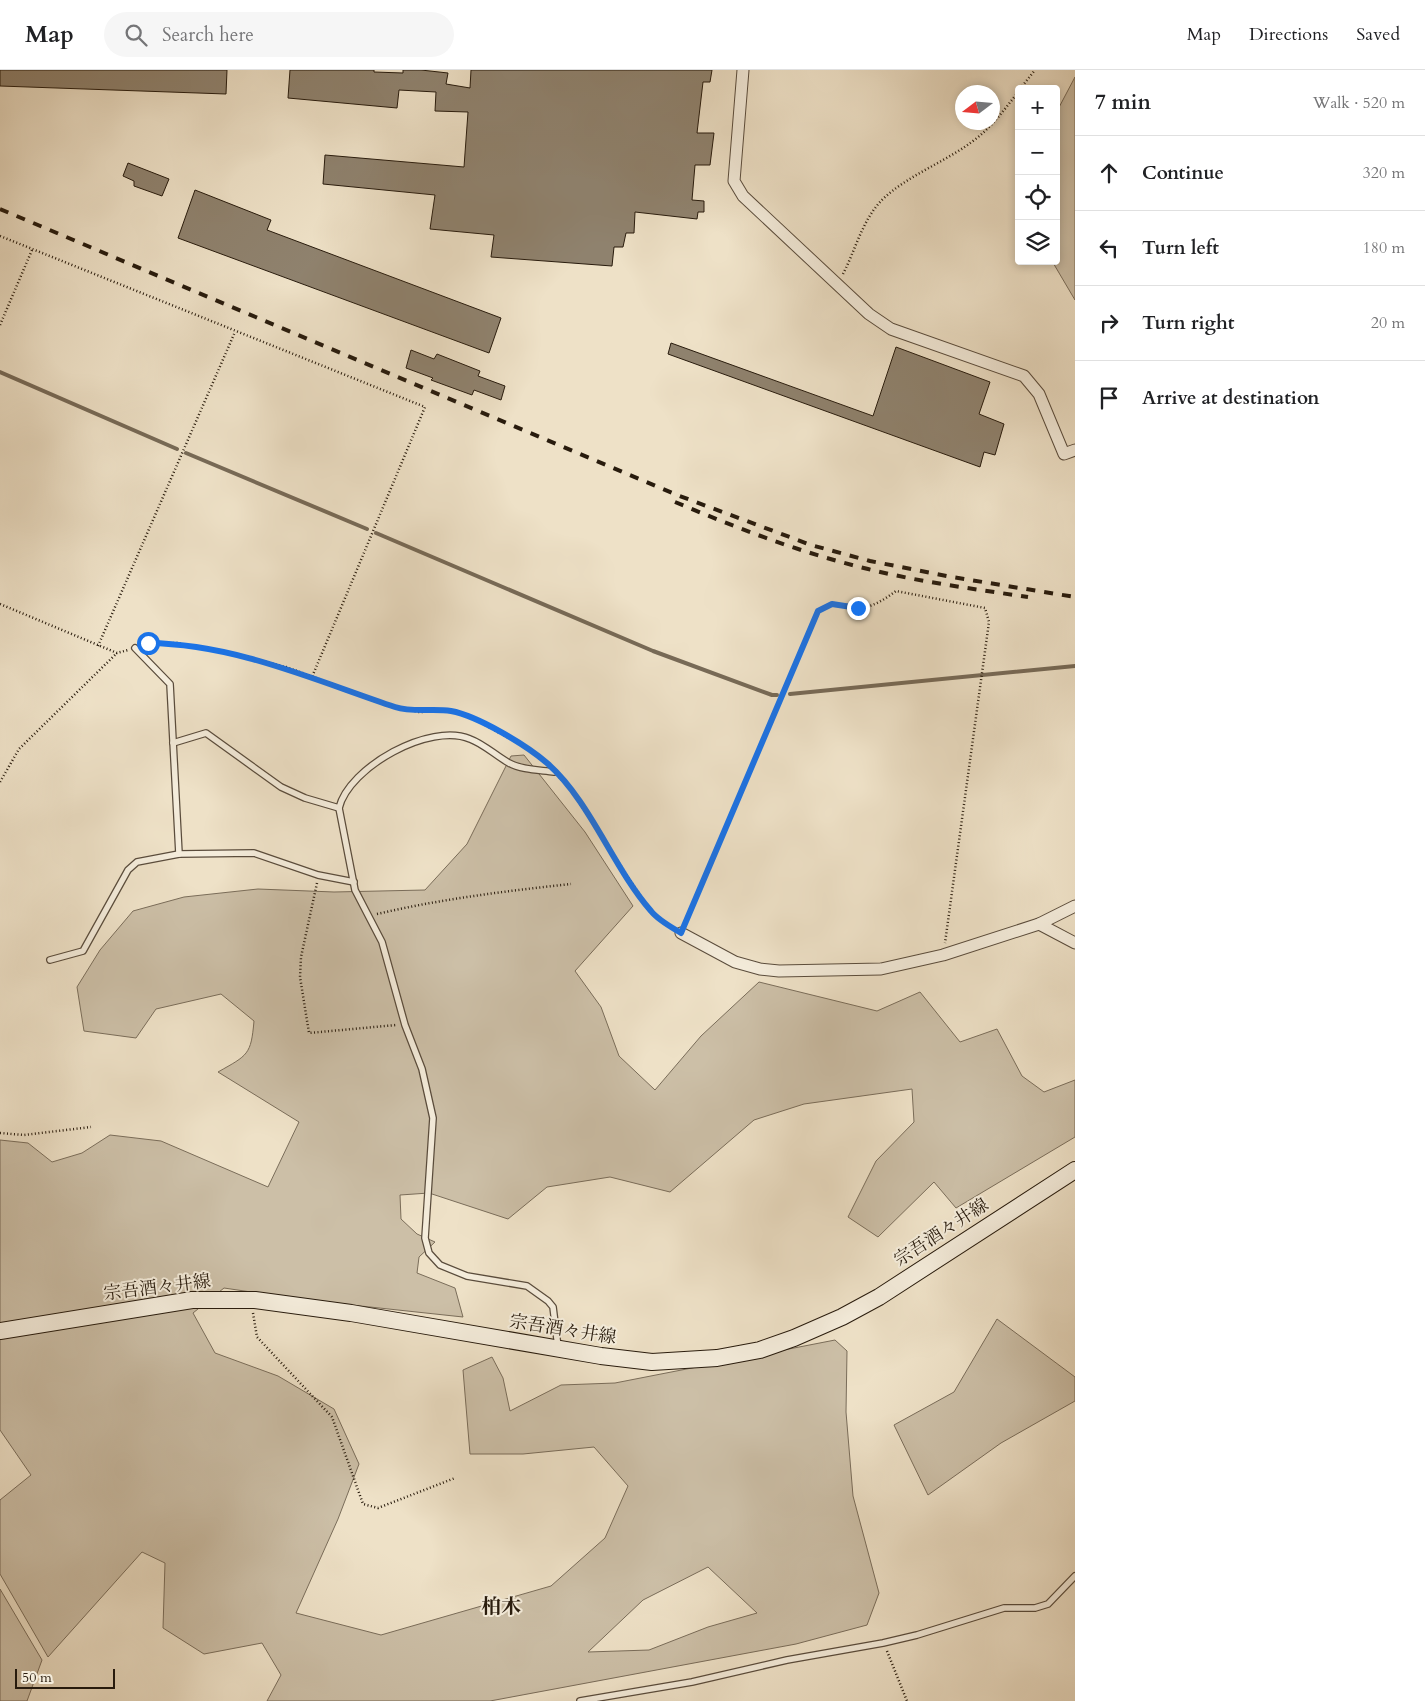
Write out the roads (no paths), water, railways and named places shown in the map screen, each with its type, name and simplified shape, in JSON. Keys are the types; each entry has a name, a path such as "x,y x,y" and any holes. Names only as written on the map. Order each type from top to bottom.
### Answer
{"main road":[{"name":"宗吾酒々井線","path":"0,1331 192,1300 251,1300 351,1313 558,1349 652,1362 682,1362 717,1358 760,1350 794,1338 842,1317 879,1297 1075,1170"}],"street":[{"path":"743,70 734,181 743,196 869,314 891,329 1024,376 1039,394 1064,454 1075,450"},
{"path":"681,933 735,962 779,971 881,969 943,955 1040,924 1075,906"},
{"path":"1040,924 1075,943"}],"lane":[{"path":"135,648 170,684 179,854"},
{"path":"173,743 206,733 281,788 305,798 339,808"},
{"path":"554,772 511,765 470,738 442,734 408,746 376,761 363,772 341,798 339,808 354,882 368,917 382,942 405,1025 422,1069 433,1118 425,1238 429,1253 440,1266 467,1276 527,1286 548,1301 554,1307 558,1349"},
{"path":"50,960 83,951 128,870 137,862 179,854 254,853 318,875 354,882"},
{"path":"580,1701 692,1682 787,1660 883,1643 917,1635 1004,1608 1035,1608 1048,1604 1075,1576"}],"waterway":[{"path":"0,372 177,449"},
{"path":"186,453 367,529"},
{"path":"376,533 653,651 772,695 777,695"},
{"path":"790,694 1075,666"}],"railway":[{"path":"0,209 677,495 811,545 870,561 952,577 1075,597"},
{"path":"675,502 770,539 843,563 888,574 1028,597"}],"district":[{"name":"柏木","path":"501,1606"}]}
